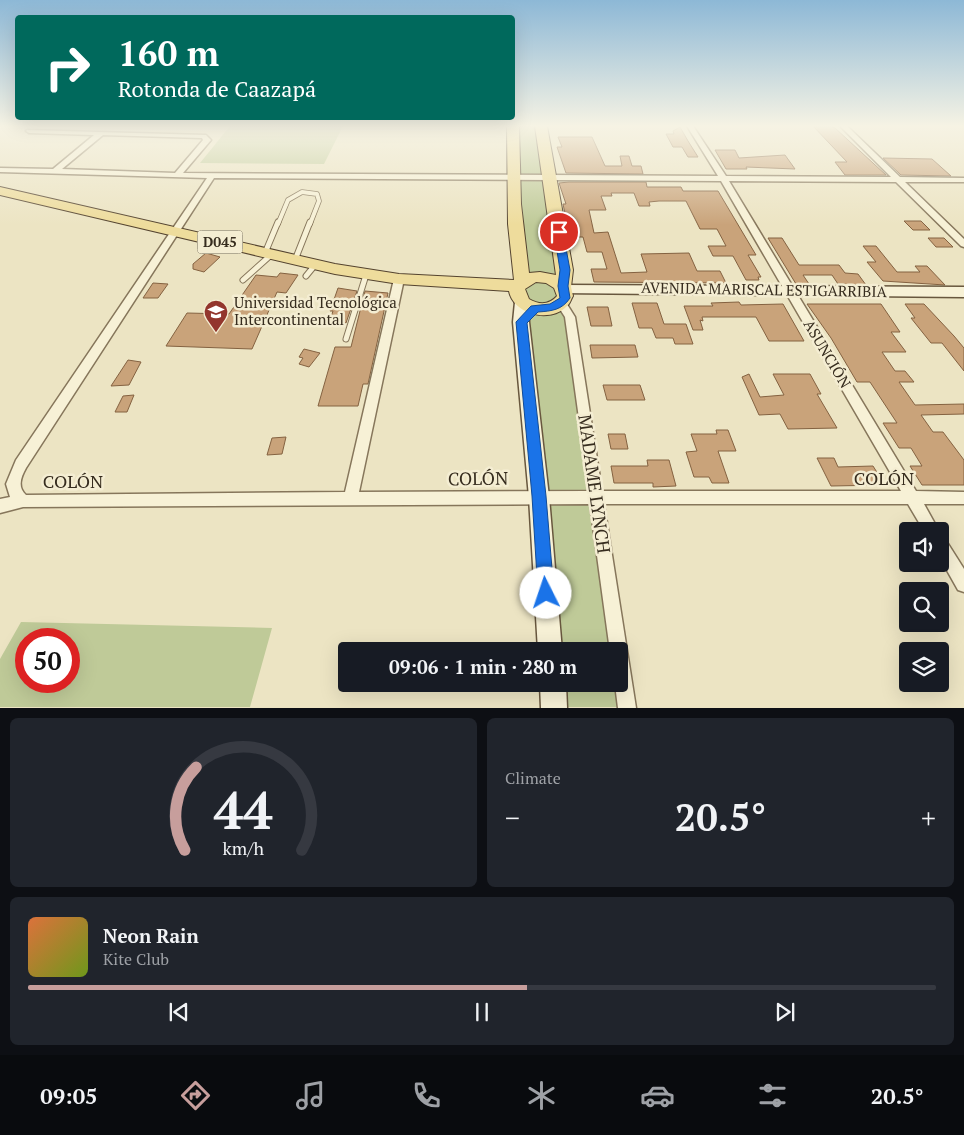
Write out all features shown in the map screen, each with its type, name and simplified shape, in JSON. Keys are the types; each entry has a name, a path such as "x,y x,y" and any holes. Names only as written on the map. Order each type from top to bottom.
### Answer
{"main road":[{"path":"513,159 519,264 524,295 521,322 539,496 549,642"},
{"name":"MADAME LYNCH","path":"547,159 563,296"},
{"name":"D045","path":"0,191 295,260 310,270 442,283 524,295 563,296 555,281 544,277 531,278 524,295"},
{"name":"AVENIDA MARISCAL ESTIGARRIBIA","path":"563,296 964,292"},
{"name":"AVENIDA MARISCAL ESTIGARRIBIA","path":"791,295 964,300"},
{"path":"553,692 554,708"}],"street":[{"path":"56,172 71,159"},
{"path":"177,175 191,159"},
{"name":"ASUNCIÓN","path":"711,159 927,522"},
{"path":"876,159 964,244"},
{"path":"0,170 212,176 964,180"},
{"name":"COLÓN","path":"23,501 14,495 12,488 15,475 21,464 173,231 212,176"},
{"path":"350,499 399,279"},
{"name":"MADAME LYNCH","path":"563,296 617,642"},
{"name":"COLÓN","path":"0,506 23,501 539,496 964,498"},
{"path":"949,559 964,584"},
{"name":"MADAME LYNCH","path":"625,692 627,708"}],"lane":[{"path":"243,280 268,254 288,200 294,194 306,191 317,194 319,201 295,260"},
{"path":"346,339 366,275"}],"green space":[{"path":"203,159 326,159 324,164 200,163"},
{"path":"516,159 545,159 571,284 527,277 516,180"},
{"path":"535,281 549,282 560,291 554,303 537,304 525,297 524,289"},
{"path":"566,304 609,642 557,642 529,310"},
{"path":"21,622 272,628 250,707 0,707 0,659 15,633 15,693 80,693 80,628 18,628"},
{"path":"562,692 616,692 618,707 563,707"}],"building":[{"path":"561,159 602,159 605,166 622,166 621,159 630,159 632,166 641,166 643,174 566,173"},
{"path":"720,159 788,159 795,169 746,167 747,169 726,169"},
{"path":"844,159 869,159 886,175 845,175 835,162 847,162"},
{"path":"884,159 932,159 951,176 901,175"},
{"path":"646,182 647,187 681,187 683,191 718,191 756,255 748,255 761,277 758,277 759,280 746,280 733,256 713,256 708,246 726,246 717,229 700,229 686,201 649,202 650,206 639,206 634,193 611,193 612,196 601,196 606,210 589,210 594,233 608,232 621,273 647,272 641,254 689,253 697,271 720,271 726,283 594,282 591,269 607,269 602,252 587,252 583,237 570,237 563,204 566,204 559,183"},
{"path":"904,221 921,221 930,230 913,230"},
{"path":"768,238 782,238 799,265 839,265 845,273 858,274 866,285 838,284 832,275 803,275 809,284 796,284"},
{"path":"928,238 944,238 953,247 936,247"},
{"path":"863,246 876,246 897,272 920,272 915,266 927,266 945,285 883,281 867,262 876,262"},
{"path":"206,253 220,257 204,272 193,269 193,264"},
{"path":"280,273 298,275 286,293 277,292 252,349 166,346 187,313 229,314 256,275 277,277"},
{"path":"153,283 168,284 158,298 143,298"},
{"path":"338,288 357,291 346,323 329,323 333,311 330,311"},
{"path":"365,291 388,293 368,384 363,384 358,406 318,406 335,347 351,347"},
{"path":"739,302 741,305 783,304 804,341 769,341 756,317 702,317 703,321 700,320 703,330 693,330 684,306 713,306 711,303"},
{"path":"632,303 657,303 664,324 686,324 693,344 675,344 673,338 656,338 652,328 639,328"},
{"path":"807,304 881,304 900,332 891,332 906,352 882,352 895,371 905,371 914,382 899,382 915,405 964,404 964,414 921,415 933,432 943,432 964,460 964,485 922,485 910,466 922,466 911,448 899,448 883,423 897,423 870,382 857,382 831,338"},
{"path":"905,304 924,304 954,336 964,348 964,371 942,343 931,343 911,318 915,318"},
{"path":"587,307 608,307 612,326 591,326"},
{"path":"590,345 635,345 638,357 592,358"},
{"path":"304,349 320,353 309,367 299,364 303,358 299,357"},
{"path":"128,360 141,362 129,385 111,386"},
{"path":"749,374 760,397 784,395 773,374 810,374 821,394 817,394 837,428 788,429 780,414 759,415 742,377"},
{"path":"603,385 640,385 645,400 607,400"},
{"path":"134,395 127,412 115,412 123,396"},
{"path":"716,430 728,430 736,451 718,451 729,483 712,483 709,477 694,477 686,452 697,451 691,434 717,434"},
{"path":"608,434 625,434 628,449 611,449"},
{"path":"286,437 282,454 267,455 272,438"},
{"path":"817,458 834,458 838,467 873,466 885,485 831,486"},
{"path":"647,460 669,460 676,486 653,487 653,483 614,483 611,466 648,466"}],"place":[{"name":"Universidad Tecnológica Intercontinental","path":"216,333"}],"route":[{"path":"546,593 539,496 521,322 535,308 551,308 561,303 566,296 563,286 565,270 559,232"}]}
